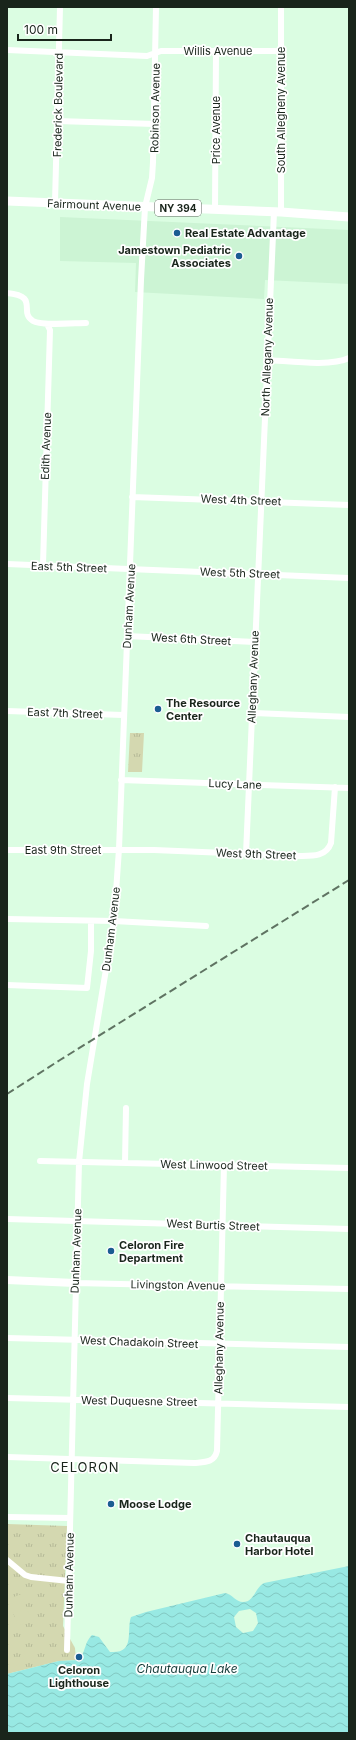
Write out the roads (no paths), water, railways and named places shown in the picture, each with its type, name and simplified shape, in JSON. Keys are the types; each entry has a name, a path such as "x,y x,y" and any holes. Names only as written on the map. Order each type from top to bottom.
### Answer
{"main road":[{"name":"Fairmount Avenue","path":"7,201 277,212 349,217"}],"street":[{"name":"Frederick Boulevard","path":"55,203 60,7"},
{"name":"Robinson Avenue","path":"144,207 152,178 155,124 156,7"},
{"name":"South Allegheny Avenue","path":"277,212 281,7"},
{"name":"Willis Avenue","path":"7,50 147,56 161,51 280,51"},
{"name":"Price Avenue","path":"215,210 216,50"},
{"path":"57,121 155,124"},
{"name":"Dunham Avenue","path":"67,1650 79,1162 87,1084 114,920 119,850 123,714 131,569 132,497 144,207"},
{"name":"North Allegany Avenue","path":"261,501 267,360 277,212"},
{"path":"7,293 23,296 26,302 28,315 33,321 48,326 86,323"},
{"name":"Edith Avenue","path":"43,565 48,326"},
{"path":"267,360 325,362 349,358"},
{"name":"West 4th Street","path":"132,497 349,505"},
{"name":"Alleghany Avenue","path":"246,854 261,501"},
{"name":"East 5th Street","path":"7,564 131,569"},
{"name":"West 5th Street","path":"131,569 349,578"},
{"name":"West 6th Street","path":"127,636 254,642"},
{"name":"East 7th Street","path":"7,711 123,714"},
{"path":"252,713 349,717"},
{"name":"Lucy Lane","path":"121,780 349,788"},
{"name":"West 9th Street","path":"119,850 305,856 319,855 326,852 331,843 335,787"},
{"name":"East 9th Street","path":"7,850 119,850"},
{"path":"7,919 91,921 114,920 206,926"},
{"path":"7,985 87,988 91,951 91,921"},
{"path":"125,1163 126,1108"},
{"name":"West Linwood Street","path":"40,1161 349,1168"},
{"name":"Alleghany Avenue","path":"72,1460 194,1463 208,1462 214,1458 217,1451 224,1165"},
{"name":"West Burtis Street","path":"7,1219 349,1229"},
{"name":"Livingston Avenue","path":"7,1280 349,1289"},
{"name":"West Chadakoin Street","path":"7,1338 219,1345 349,1347"},
{"name":"West Duquesne Street","path":"7,1398 218,1402 349,1407"},
{"path":"7,1457 72,1460"},
{"path":"7,1517 70,1518"},
{"path":"7,1560 25,1575 69,1581"}],"water":[{"name":"Chautauqua Lake","path":"349,1566 349,1733 7,1733 7,1674 59,1661 79,1660 92,1635 99,1637 110,1652 118,1652 124,1649 127,1645 131,1617 225,1593 241,1602 247,1601 250,1600 258,1588 264,1583","holes":["250,1609 256,1613 258,1623 253,1631 243,1633 236,1627 234,1617 239,1611"]}],"railway":[{"path":"7,1094 349,880"}],"place":[{"name":"Real Estate Advantage","path":"177,233"},
{"name":"Jamestown Pediatric Associates","path":"239,256"},
{"name":"The Resource Center","path":"158,709"},
{"name":"Celoron Fire Department","path":"111,1251"},
{"name":"Moose Lodge","path":"111,1504"},
{"name":"Chautauqua Harbor Hotel","path":"237,1544"},
{"name":"Celoron Lighthouse","path":"79,1657"}],"district":[{"name":"CELORON","path":"85,1467"}]}
